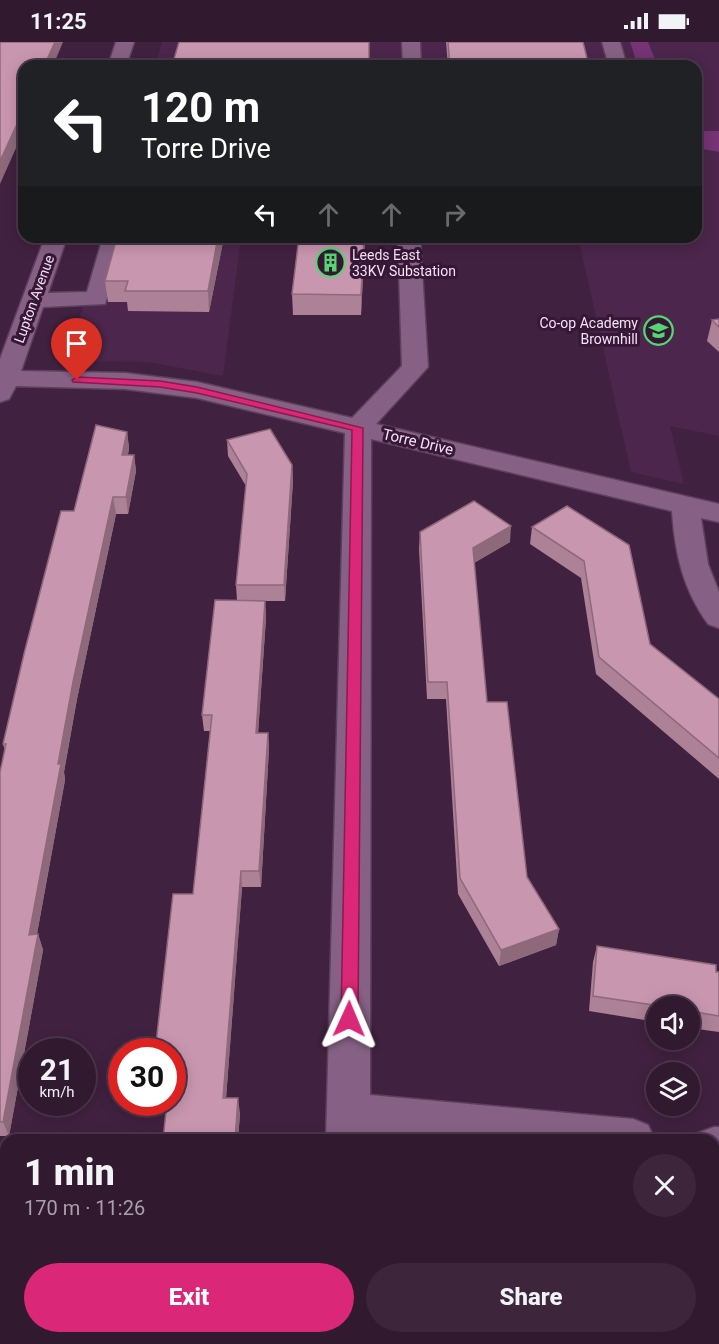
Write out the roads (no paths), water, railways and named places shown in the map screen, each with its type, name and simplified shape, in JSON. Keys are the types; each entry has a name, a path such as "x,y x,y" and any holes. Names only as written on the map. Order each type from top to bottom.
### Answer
{"street":[{"path":"119,60 125,42"},
{"path":"411,42 412,60"},
{"path":"611,42 616,60"},
{"name":"Lupton Avenue","path":"3,386 54,243"},
{"path":"33,300 97,299 112,243"},
{"path":"409,243 415,367 358,428 348,1127 501,1134"},
{"name":"Torre Drive","path":"3,386 160,384 719,513"},
{"path":"686,505 694,572 710,606 719,617"}],"place":[{"name":"Leeds East 33KV Substation","path":"331,263"},
{"name":"Co-op Academy Brownhill","path":"659,331"}]}
